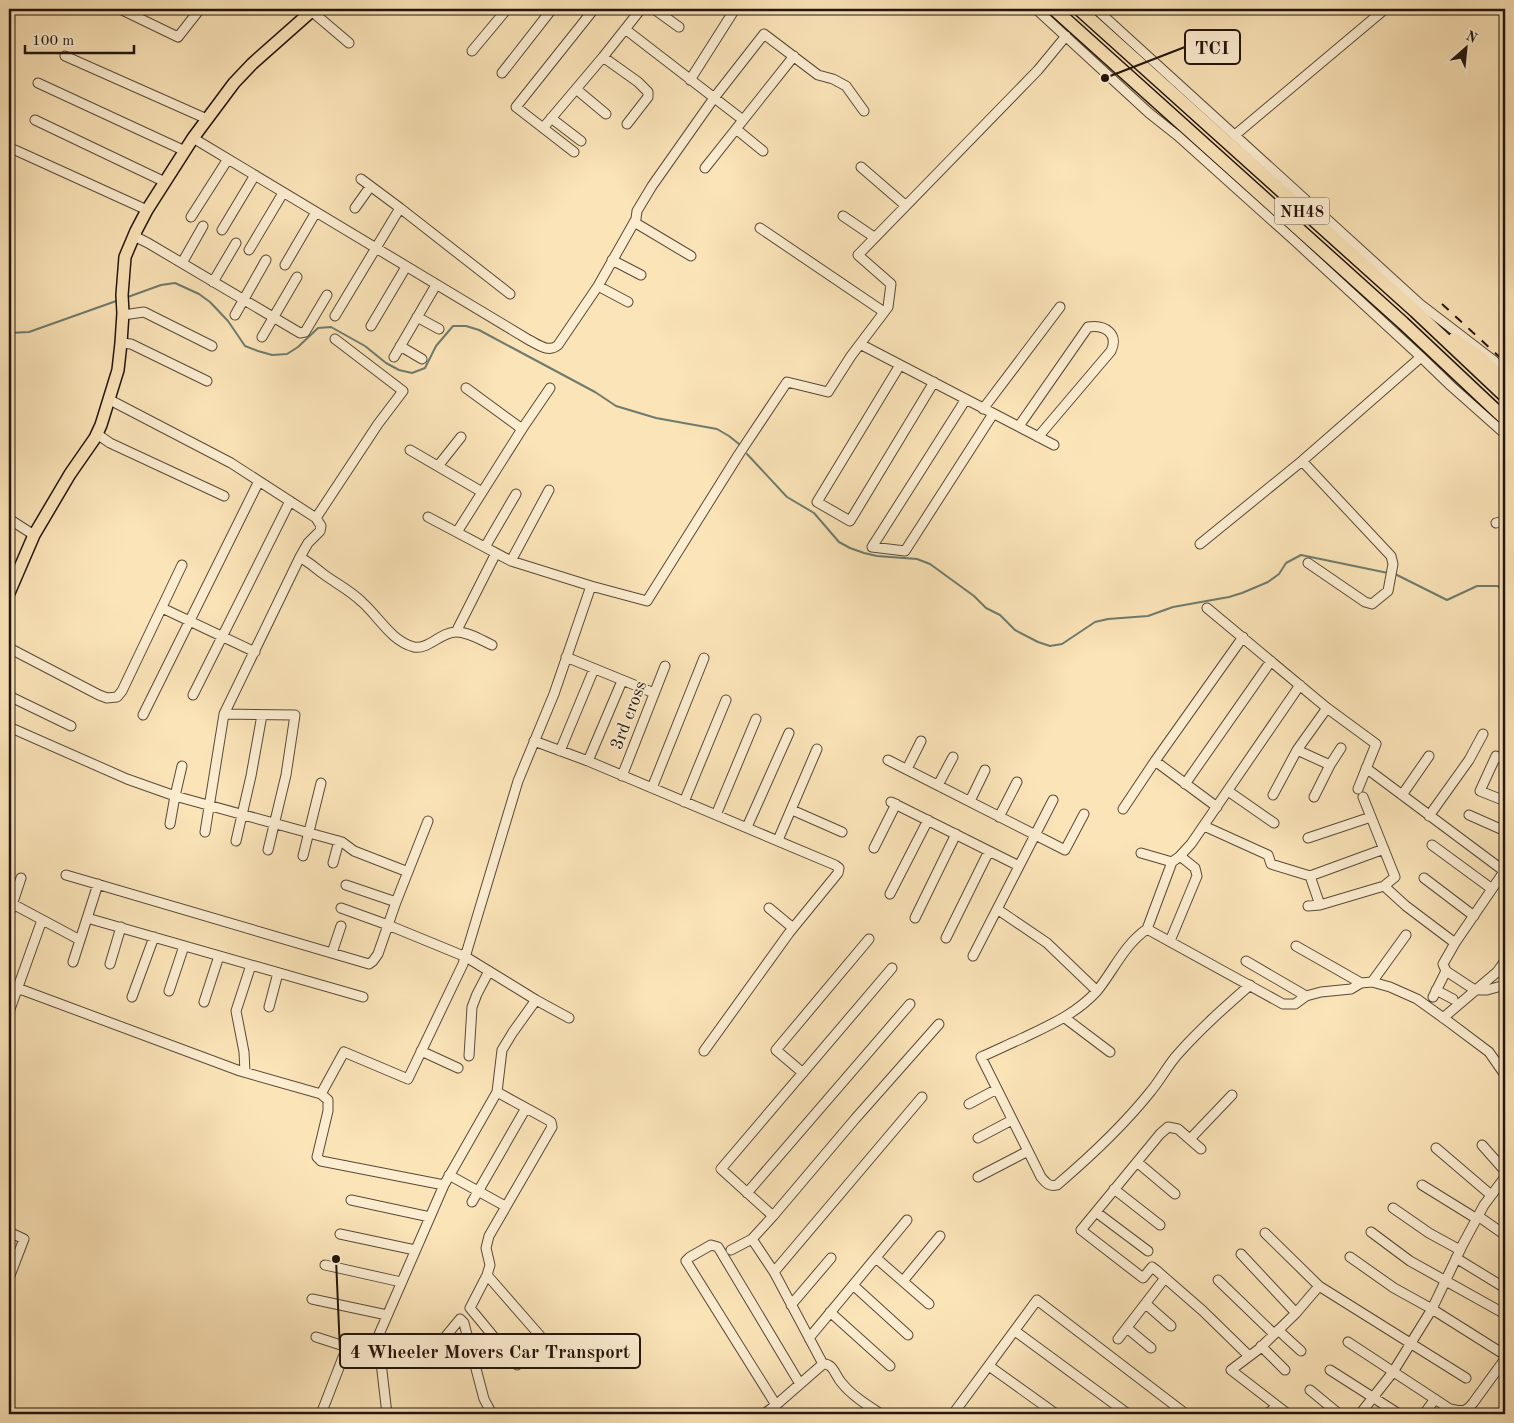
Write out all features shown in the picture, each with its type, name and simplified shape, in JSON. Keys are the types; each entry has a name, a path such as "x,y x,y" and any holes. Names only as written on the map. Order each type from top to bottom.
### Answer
{"highway":[{"name":"NH48","path":"1054,9 1402,323 1505,419"},
{"name":"NH48","path":"1079,9 1415,311 1505,396"},
{"path":"1415,311 1480,358 1505,381"}],"main road":[{"path":"9,593 34,535 101,425 118,370 123,314 123,277 126,257 147,210 193,138 238,78 311,9"}],"street":[{"path":"120,9 178,37 200,9"},
{"path":"311,9 349,42"},
{"path":"472,51 507,9"},
{"path":"502,73 552,9"},
{"path":"574,152 516,107 594,9"},
{"path":"543,128 626,29 640,9"},
{"path":"654,9 679,27"},
{"path":"690,80 735,9"},
{"path":"1036,9 1149,114 1178,136 1232,184 1505,434"},
{"path":"1235,135 1385,9"},
{"path":"1101,10 1420,304 1493,360 1505,372"},
{"path":"626,29 743,120"},
{"path":"193,138 528,340 548,349 554,349 598,286 636,219 637,211 652,186 714,98 764,34 818,75 833,79 846,86 864,111"},
{"path":"428,517 511,561 647,601 739,454 787,382 828,392 860,344 888,307 891,284 858,255 1026,83 1066,36"},
{"path":"65,56 207,118"},
{"path":"705,168 794,56"},
{"path":"603,57 638,82 648,92 648,97 627,124"},
{"path":"38,83 185,151"},
{"path":"576,89 606,114"},
{"path":"551,118 581,141"},
{"path":"36,120 165,182"},
{"path":"736,129 763,151"},
{"path":"15,150 147,210"},
{"path":"191,218 228,160"},
{"path":"861,167 905,205"},
{"path":"222,230 255,176"},
{"path":"361,179 510,294"},
{"path":"356,208 370,186"},
{"path":"249,250 283,193"},
{"path":"335,316 400,208"},
{"path":"284,265 316,212"},
{"path":"843,216 874,238"},
{"path":"634,222 691,256"},
{"path":"182,263 203,226"},
{"path":"760,228 884,312"},
{"path":"134,236 300,333 305,332 327,295"},
{"path":"213,282 236,243"},
{"path":"235,315 266,260"},
{"path":"612,260 641,275"},
{"path":"371,326 406,267"},
{"path":"262,337 297,277"},
{"path":"394,356 436,284"},
{"path":"598,286 628,302"},
{"path":"984,409 1060,307"},
{"path":"123,314 144,312 212,346"},
{"path":"417,316 439,329"},
{"path":"1019,426 1088,327 1104,328 1113,337 1114,344 1111,351 1038,437"},
{"path":"316,518 378,424 403,391 335,339"},
{"path":"121,343 131,344 207,381"},
{"path":"860,344 1054,445"},
{"path":"400,346 422,359"},
{"path":"1200,544 1302,461 1421,357"},
{"path":"900,365 817,502 850,521 934,382"},
{"path":"466,388 522,429"},
{"path":"457,532 550,388"},
{"path":"966,399 872,547 906,551 993,414"},
{"path":"110,400 231,462 316,518 321,526 320,531 308,542 300,557 224,714 205,832"},
{"path":"97,434 110,443 224,496"},
{"path":"438,466 461,437"},
{"path":"410,450 482,492"},
{"path":"1302,461 1391,556 1393,564 1388,591 1372,604 1365,602 1308,563"},
{"path":"143,715 259,481"},
{"path":"511,561 549,490"},
{"path":"485,547 516,494"},
{"path":"193,695 290,501"},
{"path":"9,519 34,535"},
{"path":"1496,523 1505,521"},
{"path":"456,632 496,553"},
{"path":"300,557 311,563 363,602 387,630 415,647 425,646 440,637 456,632 468,634 492,645"},
{"path":"9,648 99,695 107,698 117,697 122,691 182,566"},
{"path":"321,1094 344,1052 408,1079 466,956 518,781 554,694 591,586"},
{"path":"162,608 254,652"},
{"path":"1207,608 1327,708 1376,744 1366,768 1361,793 1395,877 1384,886 1320,905 1308,906"},
{"path":"1123,809 1243,637"},
{"path":"566,657 654,693"},
{"path":"652,788 704,658"},
{"path":"1185,784 1272,661"},
{"name":"3rd cross","path":"622,776 665,666"},
{"path":"560,751 594,669"},
{"path":"588,761 622,680"},
{"path":"1250,985 1177,1054 1152,1090 1087,1160 1058,1185 1047,1185 1041,1177 981,1057 1065,1018 1096,991 1124,950 1137,936 1147,929 1172,862 1191,844 1300,685"},
{"path":"9,696 72,726"},
{"path":"684,802 726,700"},
{"path":"1273,795 1298,750 1327,708"},
{"path":"224,714 295,715 286,775 268,850"},
{"path":"236,841 251,776 262,714"},
{"path":"716,815 756,719"},
{"path":"9,727 127,779 175,796 339,842 354,851 408,872"},
{"path":"747,827 789,733"},
{"path":"1429,816 1469,760 1483,734"},
{"path":"907,769 922,741"},
{"path":"534,742 588,761 778,840 839,868 838,873 793,928 704,1051"},
{"path":"1314,796 1341,748"},
{"path":"778,840 818,749"},
{"path":"1298,750 1330,765"},
{"path":"1402,795 1429,756"},
{"path":"1505,760 1496,756 1480,791 1505,801"},
{"path":"938,785 953,757"},
{"path":"888,760 1065,850 1084,814"},
{"path":"1155,761 1217,807"},
{"path":"170,824 182,766"},
{"path":"1366,768 1505,870 1455,943 1443,964 1446,971 1475,990 1488,990 1505,985"},
{"path":"970,802 986,770"},
{"path":"1000,817 1017,782"},
{"path":"303,856 321,783"},
{"path":"1228,791 1274,823"},
{"path":"973,956 1053,800"},
{"path":"874,848 894,803 1019,866"},
{"path":"792,810 842,832"},
{"path":"1469,815 1505,831"},
{"path":"1308,838 1371,817"},
{"path":"890,894 928,820"},
{"path":"66,875 369,964 378,954 428,821"},
{"path":"1204,826 1268,855 1271,864 1310,876 1384,849"},
{"path":"915,918 956,834"},
{"path":"333,863 339,842"},
{"path":"1432,845 1492,889"},
{"path":"946,938 989,851"},
{"path":"1141,853 1172,862"},
{"path":"1170,941 1197,876 1195,868 1180,856"},
{"path":"1310,876 1320,905"},
{"path":"9,914 11,903 21,878"},
{"path":"1424,878 1474,916"},
{"path":"73,962 98,884"},
{"path":"346,885 396,902"},
{"path":"1384,886 1406,906 1455,943"},
{"path":"11,903 80,940"},
{"path":"341,908 388,924 466,956 536,1000 569,1018"},
{"path":"769,908 793,928"},
{"path":"998,909 1048,943 1096,991"},
{"path":"87,918 363,997"},
{"path":"9,1012 13,987 42,920"},
{"path":"332,953 341,926"},
{"path":"110,964 121,927"},
{"path":"1147,929 1284,1004 1294,1004 1306,996 1321,992 1352,989 1361,983 1372,982 1390,986 1417,999 1489,1052 1505,1075"},
{"path":"1372,982 1406,936"},
{"path":"132,997 154,937"},
{"path":"803,1073 776,1050 869,939"},
{"path":"169,991 184,946"},
{"path":"1296,946 1361,983"},
{"path":"204,1002 219,956"},
{"path":"1246,961 1306,996"},
{"path":"1443,1018 1496,972 1505,961"},
{"path":"245,1072 244,1052 236,1011 251,965"},
{"path":"773,1216 721,1169 892,968"},
{"path":"469,1056 472,1007 489,971"},
{"path":"1446,971 1435,993 1452,999"},
{"path":"269,1007 278,973"},
{"path":"13,987 245,1072 321,1094 328,1100 328,1111 317,1157 321,1161 444,1185"},
{"path":"387,1414 380,1354 376,1344 444,1185 497,1092 502,1050 536,1000"},
{"path":"747,1193 910,1004"},
{"path":"1065,1018 1110,1052"},
{"path":"731,1250 752,1239 938,1024"},
{"path":"421,1051 458,1068"},
{"path":"969,1104 997,1089"},
{"path":"497,1092 548,1120 551,1122 552,1127 488,1236 486,1248 490,1265 470,1308 517,1365"},
{"path":"1190,1139 1232,1095"},
{"path":"774,1272 922,1097"},
{"path":"472,1202 526,1108"},
{"path":"978,1138 1012,1120"},
{"path":"1201,1149 1178,1129 1168,1127 1160,1134 1081,1230 1144,1278 1152,1268 1203,1312 1249,1356"},
{"path":"1360,1414 1374,1398 1411,1344 1432,1309 1458,1254 1478,1218 1491,1195 1505,1177 1482,1145"},
{"path":"1436,1148 1491,1195"},
{"path":"978,1177 1028,1151"},
{"path":"1137,1162 1175,1194"},
{"path":"449,1175 506,1206"},
{"path":"1422,1185 1505,1234"},
{"path":"1114,1189 1160,1225"},
{"path":"351,1200 430,1217"},
{"path":"1393,1208 1505,1288"},
{"path":"1096,1212 1148,1251"},
{"path":"809,1338 907,1220"},
{"path":"9,1232 24,1239 9,1278"},
{"path":"1371,1232 1410,1261 1505,1314"},
{"path":"340,1234 415,1250"},
{"path":"1265,1234 1319,1286 1466,1378"},
{"path":"903,1281 940,1236"},
{"path":"752,1239 774,1272 823,1364"},
{"path":"776,1405 687,1263 687,1259 711,1245 718,1247 800,1384"},
{"path":"1241,1254 1296,1313"},
{"path":"1350,1257 1394,1288 1432,1309 1505,1355"},
{"path":"791,1305 831,1258"},
{"path":"876,1258 929,1304"},
{"path":"325,1265 401,1282"},
{"path":"487,1275 542,1338"},
{"path":"1118,1339 1165,1278"},
{"path":"1218,1280 1276,1332 1301,1351"},
{"path":"853,1285 908,1335"},
{"path":"1288,1414 1231,1370 1261,1346 1296,1313 1319,1286"},
{"path":"312,1299 387,1315"},
{"path":"953,1414 1037,1300 1182,1411 1180,1414"},
{"path":"1146,1304 1171,1326"},
{"path":"830,1312 890,1366"},
{"path":"316,1337 347,1347 402,1359 441,1342 460,1319 462,1320 476,1366 484,1399 492,1414"},
{"path":"1127,1328 1151,1348"},
{"path":"1014,1331 1128,1414"},
{"path":"1348,1342 1435,1399 1450,1408 1462,1411 1468,1409 1505,1359"},
{"path":"1261,1346 1285,1370"},
{"path":"321,1414 347,1347"},
{"path":"764,1414 823,1364"},
{"path":"823,1364 830,1366 845,1386 866,1405 881,1414"},
{"path":"989,1366 1056,1414"},
{"path":"1330,1370 1399,1414"},
{"path":"1310,1390 1339,1414"},
{"path":"1424,1414 1435,1399"},
{"path":"1267,1414 1277,1406"}],"waterway":[{"path":"125,298 161,285 175,283 199,294 210,302 228,321 245,346 258,351 272,355 287,354 298,347 318,328 331,327 365,346 386,363 399,370 412,373 425,368 436,346 453,326 466,326 479,330 595,392 616,406 656,418 717,429 739,444"},
{"path":"9,333 29,332 119,300"},
{"path":"747,454 787,497 814,513 839,542 864,553 877,556 917,559 930,564 974,596 986,608 1000,615 1015,630 1050,646 1062,644 1095,622 1108,619 1148,616 1173,607 1242,593 1268,582 1279,574 1286,563 1301,555 1388,573"},
{"path":"1395,574 1447,600 1477,586 1498,586 1505,594"}],"railway":[{"path":"1442,304 1505,362"}],"place":[{"name":"TCI","path":"1105,78"},
{"name":"4 Wheeler Movers Car Transport","path":"336,1259"}]}
